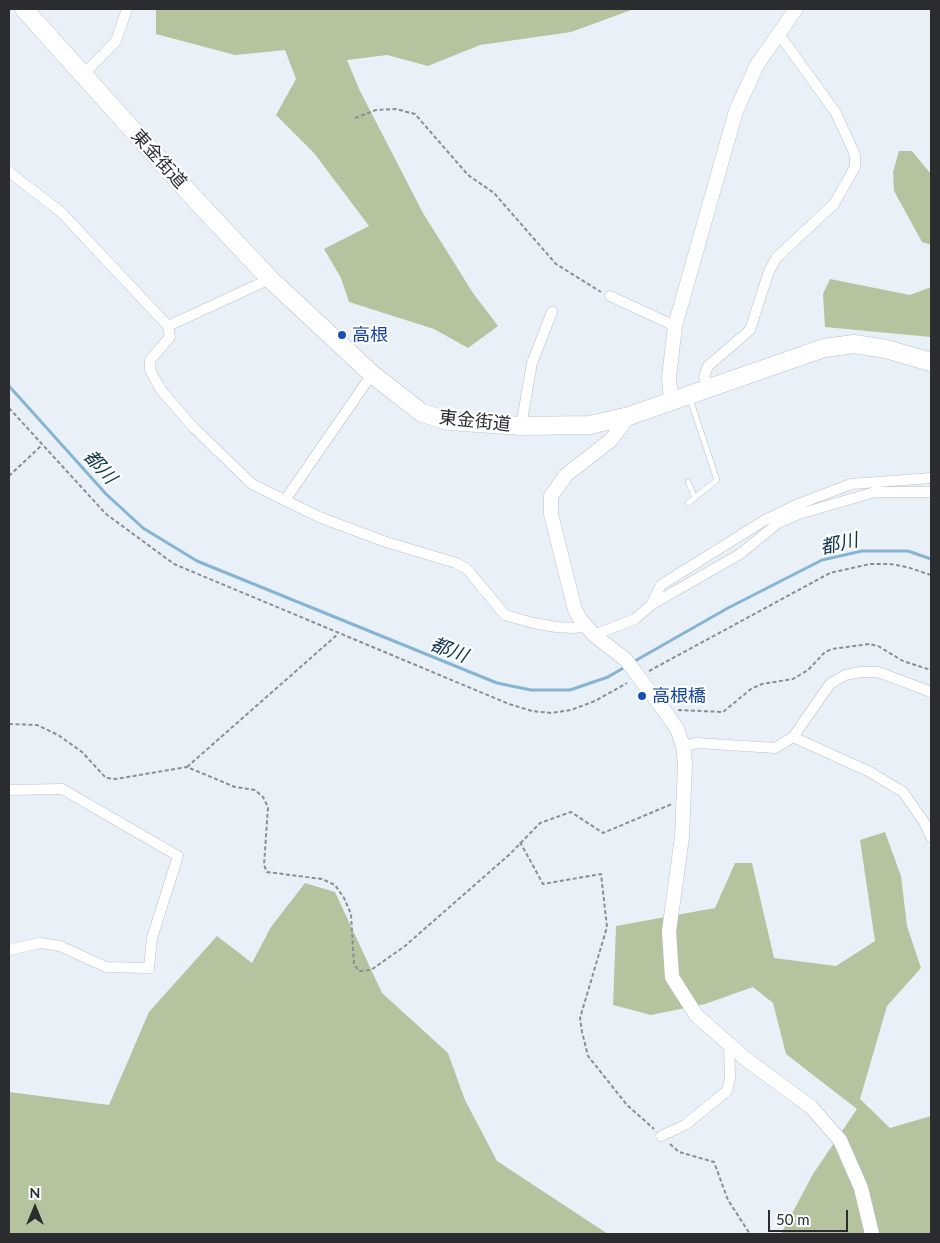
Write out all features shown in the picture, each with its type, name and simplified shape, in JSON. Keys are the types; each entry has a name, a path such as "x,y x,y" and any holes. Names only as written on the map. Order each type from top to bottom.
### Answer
{"highway":[{"name":"東金街道","path":"24,9 270,279 372,374 422,413 450,421 521,426 590,425 629,416 824,348 854,344 931,362"}],"street":[{"path":"83,75 116,41 127,9"},
{"path":"671,402 669,378 675,326 736,111 754,72 796,9"},
{"path":"708,388 704,377 708,366 750,330 769,271 776,257 834,204 855,168 855,155 836,113 778,34"},
{"path":"9,172 61,212 168,326 170,337 150,360 150,370 161,390 211,446 252,484 318,517 402,547 456,563 467,570 505,614 533,623 589,631 635,619 651,605 740,554 778,524 799,514 875,492 915,494 931,492"},
{"path":"168,326 270,279"},
{"path":"610,296 675,326"},
{"path":"521,426 532,363 552,312"},
{"path":"285,500 372,374"},
{"path":"629,416 611,440 566,475 551,496 552,514 556,538 576,610 589,631 626,660 677,729 683,746 684,800 682,837 669,931 672,977 696,1015 747,1060 811,1107 840,1140 861,1188 872,1234"},
{"path":"651,605 660,585 765,520 796,505 851,484 931,478"},
{"path":"683,746 697,744 775,748 793,737 830,684 845,675 861,672 878,672 931,692"},
{"path":"793,737 870,772 903,792 924,822 931,837"},
{"path":"9,790 62,789 178,856 152,938 149,968 106,967 60,946 40,943 9,950"},
{"path":"661,1136 685,1125 727,1091 730,1078 729,1044"}],"lane":[{"path":"688,503 717,480 689,395"},
{"path":"688,482 695,498"}],"path":[{"path":"355,118 376,110 396,109 415,114 468,175 494,193 556,264 610,296"},
{"path":"9,408 106,514 174,564 509,704 532,710 552,713 571,710 595,701 830,573 850,567 880,564 908,567 931,575"},
{"path":"9,476 42,446"},
{"path":"9,724 37,726 58,735 82,752 106,778 116,779 187,767 338,634"},
{"path":"666,713 680,710 723,712 751,689 762,684 793,679 808,670 825,652 832,649 869,644 878,646 903,661 931,670"},
{"path":"187,767 235,787 255,790 263,797 268,807 264,866 267,872 322,879 335,885 344,898 350,914 354,964 359,971 371,970 405,946 510,854 540,823 571,812 603,833 684,800"},
{"path":"520,842 543,884 601,874 608,927 580,1018 588,1056 627,1105 680,1152 714,1162 728,1200 750,1234"}],"green space":[{"path":"156,9 634,9 571,32 480,45 428,66 387,55 347,60 359,89 423,213 473,293 498,326 468,348 434,329 349,302 341,278 324,249 369,226 314,153 276,115 296,79 285,50 235,55 156,34"},
{"path":"899,151 912,151 931,174 931,245 922,242 894,191 893,172"},
{"path":"830,279 910,295 931,287 931,337 825,327 823,294"},
{"path":"885,832 901,876 907,926 921,968 887,1006 860,1099 890,1128 931,1116 931,1234 781,1234 813,1174 857,1109 786,1054 773,1003 753,987 705,1004 651,1015 613,1005 616,926 715,908 735,863 752,863 774,958 836,966 875,941 860,840"},
{"path":"305,883 335,892 382,993 448,1053 465,1100 497,1161 608,1234 9,1234 9,1092 109,1105 149,1012 217,936 252,963 271,927"}],"waterway":[{"name":"都川","path":"9,386 106,494 143,528 197,561 497,683 531,690 570,690 608,677 625,667"},
{"name":"都川","path":"633,662 728,608 822,560 862,551 908,551 931,559"}],"place":[{"name":"高根","path":"342,335"},
{"name":"高根橋","path":"642,696"}]}
